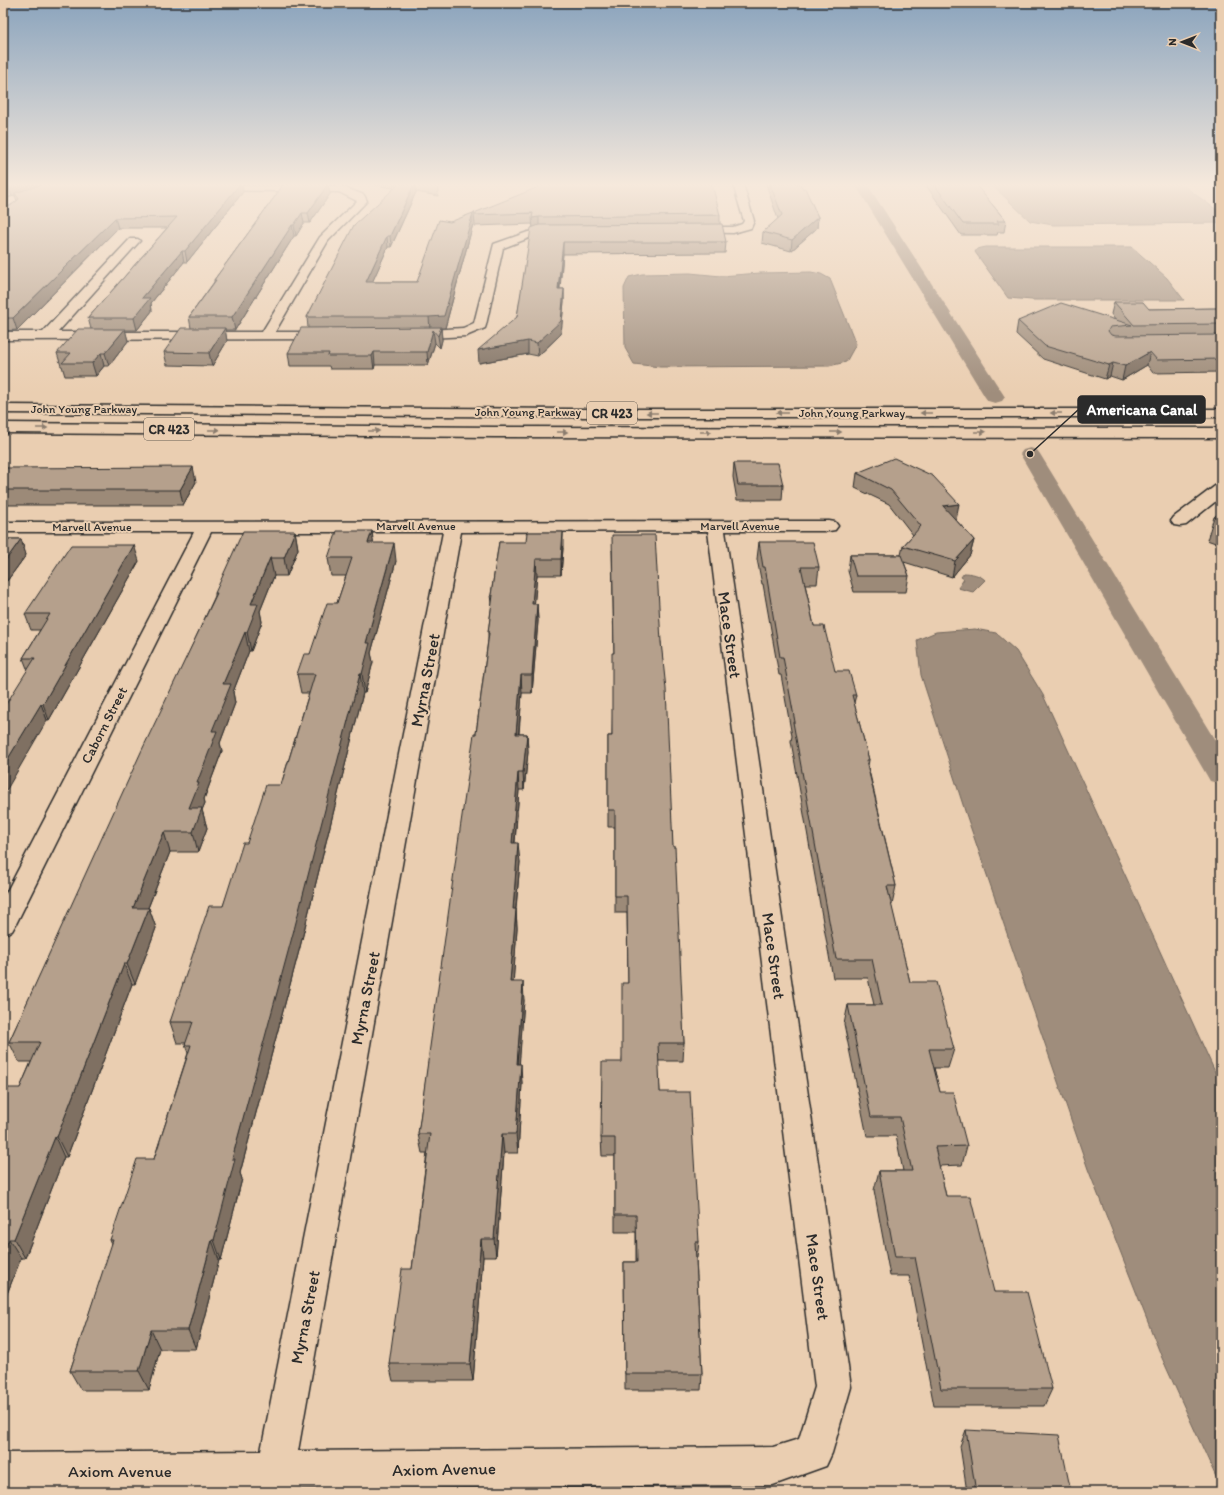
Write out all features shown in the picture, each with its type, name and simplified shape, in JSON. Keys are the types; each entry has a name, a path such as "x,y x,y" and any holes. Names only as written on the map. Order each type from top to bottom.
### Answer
{"main road":[{"path":"47,336 122,254"},
{"path":"266,336 315,254"},
{"path":"399,335 430,335 466,332 480,325 496,254"},
{"path":"3,336 336,336"},
{"name":"John Young Parkway","path":"3,409 571,413 1221,413"},
{"path":"495,432 548,423 571,413"},
{"name":"John Young Parkway","path":"3,428 495,432 1221,432"},
{"path":"1180,521 1221,489"},
{"name":"Myrna Street","path":"276,1470 454,526"},
{"name":"Mace Street","path":"716,526 833,1386"},
{"name":"Marvell Avenue","path":"3,527 829,526"},
{"name":"Caborn Street","path":"3,924 205,527"},
{"name":"Axiom Avenue","path":"3,1472 772,1466 813,1453 833,1386"}],"shaded area":[{"path":"976,254 1140,254 1167,278 1184,300 1032,300 1008,298"},
{"path":"811,272 821,274 830,279 856,344 846,362 829,366 660,367 634,364 625,348 624,288 629,277 642,274 690,273 721,276 760,273"},
{"path":"964,573 970,573 985,580 973,592 958,588 964,579 961,577"},
{"path":"975,629 996,633 1016,651 1043,695 1221,1085 1221,1488 1162,1358 1088,1169 966,814 921,675 917,640 936,632"}],"building":[{"path":"3,254 79,254 13,318 3,318"},
{"path":"145,254 180,254 142,298 150,298 134,318 88,318"},
{"path":"233,254 273,254 232,317 189,317 216,280 214,280"},
{"path":"339,254 379,254 366,282 417,282 427,254 462,254 444,316 307,317"},
{"path":"527,254 562,254 558,289 564,289 561,321 537,343 528,341 478,350 517,317"},
{"path":"1114,302 1143,302 1149,309 1221,308 1221,324 1134,325"},
{"path":"1061,303 1132,325 1110,327 1108,331 1111,335 1116,336 1221,335 1221,359 1157,360 1150,352 1125,366 1113,363 1109,365 1045,346 1018,321"},
{"path":"441,327 438,336 433,330 427,352 374,352 372,356 328,356 329,353 288,353 301,328"},
{"path":"181,328 225,328 209,353 164,352"},
{"path":"78,329 125,329 105,353 101,353 92,363 62,363 71,353 57,353"},
{"path":"894,458 933,476 959,504 943,506 974,540 955,561 903,546 921,526 891,490 857,473"},
{"path":"734,463 778,463 783,485 738,485"},
{"path":"193,467 180,490 3,490 3,468"},
{"path":"1221,512 1221,520 1214,517"},
{"path":"243,531 295,531 284,558 270,558 251,604 258,604 223,684 231,684 212,731 217,731 189,808 202,808 193,832 164,832 133,908 149,908 127,964 124,964 57,1137 55,1137 14,1239 9,1239 3,1254 3,1088 20,1088 40,1042 9,1042 141,752 217,593 215,593"},
{"path":"337,531 372,531 368,543 394,543 366,643 370,643 362,674 360,674 295,926 232,1159 235,1159 214,1240 212,1240 188,1330 151,1330 139,1371 70,1371 113,1240 110,1240 137,1159 154,1159 191,1045 185,1045 193,1022 170,1022 209,906 223,906 243,843 247,843 266,785 281,785 315,674 297,674 304,654 310,654 327,603 337,603 352,558 328,558"},
{"path":"527,532 563,532 561,559 536,559 532,604 537,604 532,675 521,675 516,734 527,734 523,772 518,772 512,843 518,843 513,909 516,909 510,982 523,982 517,1064 521,1064 516,1134 502,1134 494,1239 481,1239 470,1364 389,1364 402,1269 412,1269 430,1134 418,1134 458,843 474,734 476,734 489,633 493,595 491,595 499,542 526,542"},
{"path":"612,535 655,535 661,642 666,689 684,1043 658,1043 660,1092 690,1092 699,1242 695,1242 702,1374 625,1374 624,1262 637,1262 636,1215 615,1215 615,1138 601,1138 602,1062 622,1062 622,983 628,983 627,896 615,896 615,810 608,810 608,736 612,736 612,653 614,653"},
{"path":"3,539 21,539 3,564"},
{"path":"759,542 813,542 819,567 801,567 814,626 824,626 835,671 849,671 856,695 852,695 869,760 866,760 896,886 887,886 910,982 936,982 954,1049 929,1049 940,1092 953,1092 967,1146 935,1147 946,1196 970,1196 994,1292 1027,1292 1052,1389 941,1389 915,1257 895,1257 879,1171 912,1171 900,1117 871,1117 848,1005 882,1005 872,959 836,959 793,722 795,722 783,657 780,657 765,567 763,567"},
{"path":"71,545 134,545 43,704 41,704 3,767 3,709 35,658 23,658 50,614 25,614"},
{"path":"850,555 901,555 909,576 856,576"},
{"path":"966,1430 1059,1435 1071,1492 976,1492"}],"waterway":[{"path":"905,254 995,397"},
{"path":"1030,454 1221,774"}],"place":[{"name":"Americana Canal","path":"1030,454"}]}
